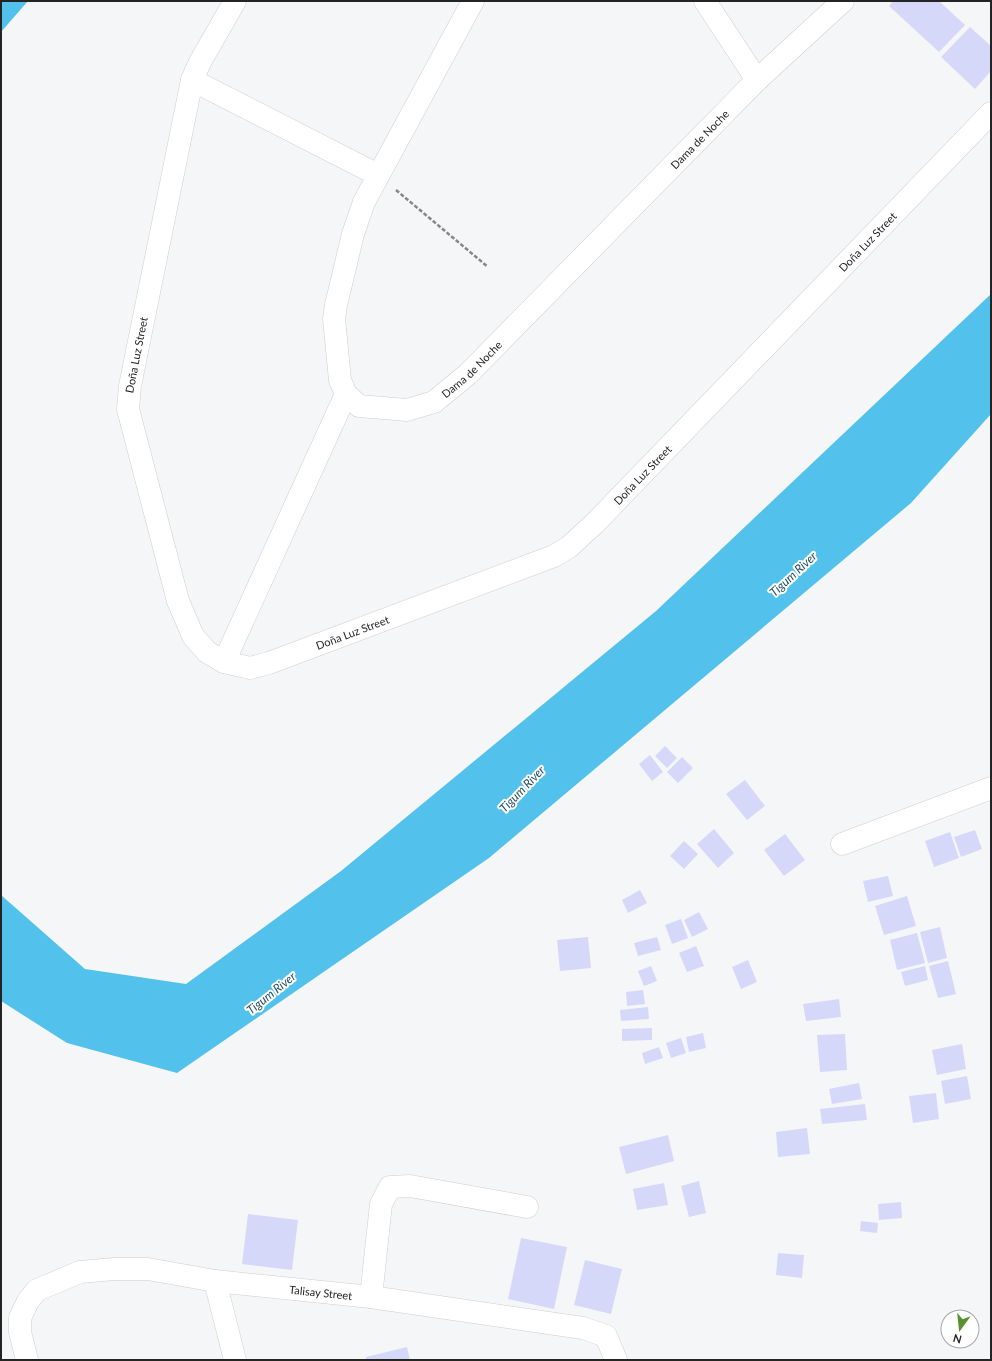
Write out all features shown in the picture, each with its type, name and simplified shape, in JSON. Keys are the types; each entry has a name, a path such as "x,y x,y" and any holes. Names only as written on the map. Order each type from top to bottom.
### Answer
{"street":[{"name":"Doña Luz Street","path":"235,1 200,62 192,80 130,386 128,409 178,601 193,636 207,652 224,662 250,668 269,663 554,556 569,547 595,522 991,113"},
{"path":"224,662 346,394 340,380 334,319 336,305 358,219 364,202 473,1"},
{"path":"705,1 757,80"},
{"name":"Dama de Noche","path":"346,394 359,406 374,408 407,410 434,402 468,374 757,80 843,1"},
{"path":"192,80 378,175"},
{"path":"842,844 991,788"},
{"path":"371,1297 381,1204 390,1187 410,1186 527,1207"},
{"name":"Talisay Street","path":"27,1360 20,1332 20,1318 28,1301 37,1290 80,1272 114,1269 148,1269 215,1281 371,1297 583,1328 606,1336 616,1360"},
{"path":"215,1281 235,1360"}],"path":[{"path":"378,175 488,267"}],"water":[{"path":"1,1 28,1 1,32"},
{"name":"Tigum River","path":"991,294 991,414 911,503 489,858 177,1073 67,1043 1,1001 1,895 85,969 186,984 341,871 656,611"}],"building":[{"path":"893,1 939,1 965,25 939,52 889,6"},
{"path":"970,27 991,46 991,71 975,89 941,57"},
{"path":"665,746 677,758 667,768 655,756"},
{"path":"650,755 663,772 652,781 639,764"},
{"path":"682,757 693,768 678,783 667,772"},
{"path":"745,780 765,806 747,820 726,794"},
{"path":"714,829 734,853 718,868 697,844"},
{"path":"975,830 982,849 961,857 954,837"},
{"path":"950,832 959,858 934,867 925,841"},
{"path":"785,834 805,860 784,876 764,850"},
{"path":"684,841 698,854 684,869 670,856"},
{"path":"888,876 893,896 868,902 863,881"},
{"path":"640,890 647,903 628,913 622,900"},
{"path":"907,896 916,926 884,935 875,906"},
{"path":"699,912 708,929 692,937 684,920"},
{"path":"681,919 688,938 672,944 665,925"},
{"path":"940,927 947,958 928,963 920,932"},
{"path":"917,933 925,963 897,970 890,940"},
{"path":"588,937 591,968 560,971 557,940"},
{"path":"657,937 661,950 638,956 634,943"},
{"path":"696,946 704,966 687,972 679,953"},
{"path":"748,960 757,982 741,989 732,967"},
{"path":"948,961 956,994 938,998 929,966"},
{"path":"651,966 657,981 644,986 638,971"},
{"path":"925,966 928,980 905,986 901,972"},
{"path":"643,990 645,1004 627,1006 626,992"},
{"path":"839,999 841,1017 806,1021 803,1004"},
{"path":"648,1007 649,1019 621,1021 620,1010"},
{"path":"652,1028 652,1040 622,1041 622,1029"},
{"path":"703,1033 706,1048 689,1052 686,1037"},
{"path":"845,1034 847,1070 820,1072 817,1035"},
{"path":"681,1038 686,1053 671,1058 666,1043"},
{"path":"962,1044 966,1069 937,1075 932,1050"},
{"path":"659,1047 663,1058 645,1064 642,1053"},
{"path":"967,1076 971,1099 945,1104 941,1081"},
{"path":"859,1083 862,1099 832,1104 829,1089"},
{"path":"936,1093 939,1119 913,1123 909,1096"},
{"path":"865,1104 867,1120 822,1124 820,1109"},
{"path":"807,1128 810,1154 778,1157 776,1132"},
{"path":"668,1135 674,1161 626,1174 619,1147"},
{"path":"699,1181 706,1213 689,1217 681,1186"},
{"path":"664,1183 668,1205 637,1210 633,1189"},
{"path":"901,1202 902,1218 879,1220 878,1204"},
{"path":"248,1214 298,1220 292,1270 242,1264"},
{"path":"861,1221 878,1223 877,1233 860,1231"},
{"path":"521,1238 567,1247 554,1309 508,1299"},
{"path":"778,1253 804,1255 802,1278 776,1275"},
{"path":"585,1260 622,1269 611,1314 574,1305"},
{"path":"407,1347 410,1360 366,1360 366,1357"}]}
